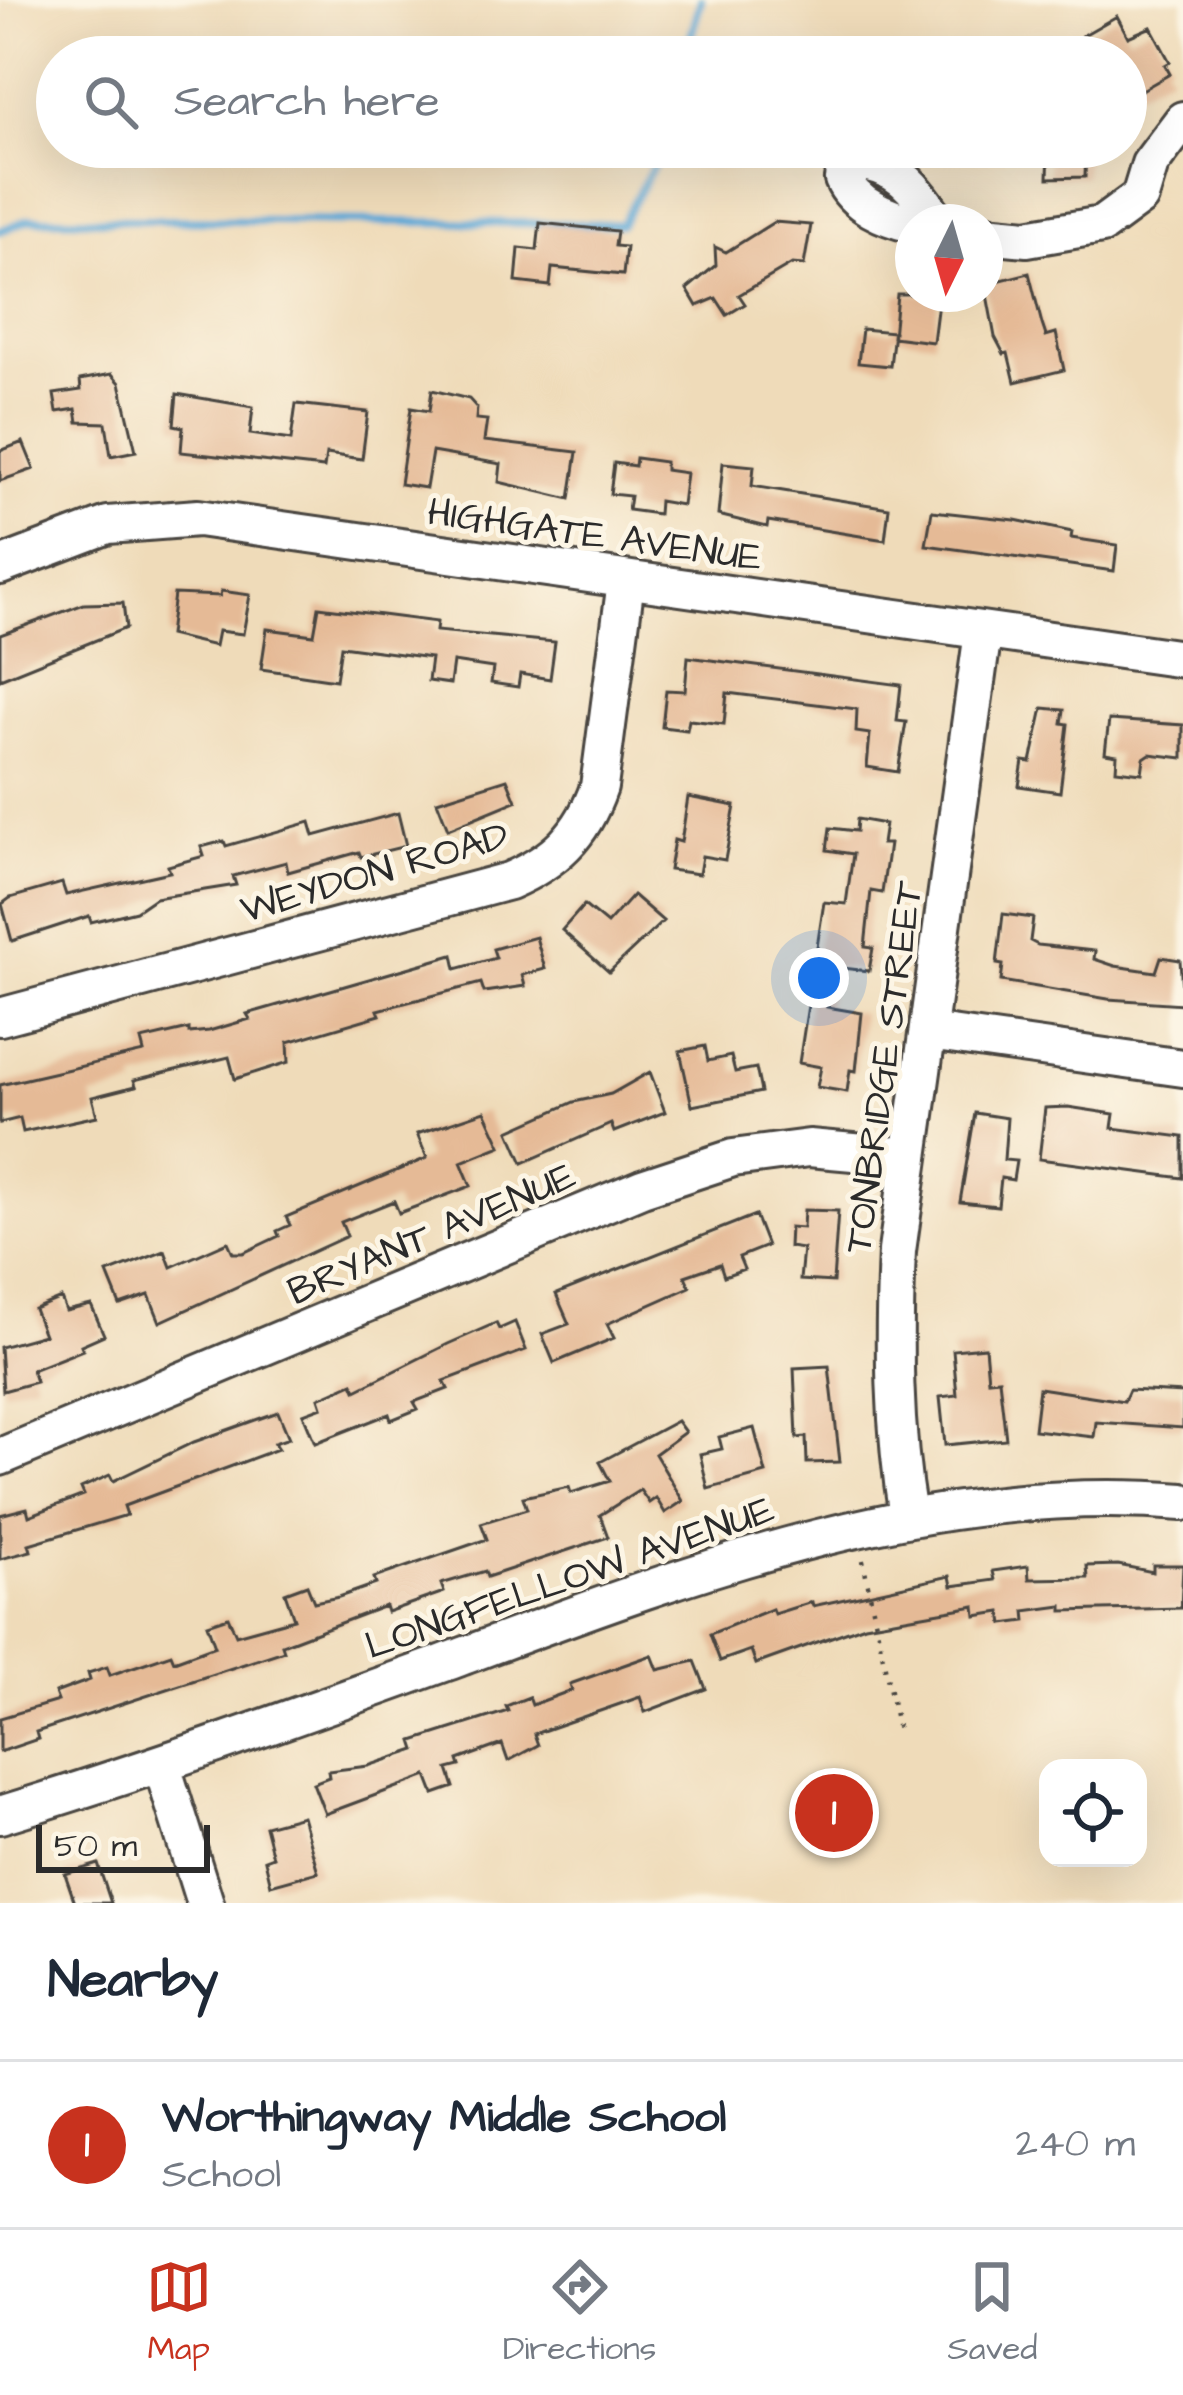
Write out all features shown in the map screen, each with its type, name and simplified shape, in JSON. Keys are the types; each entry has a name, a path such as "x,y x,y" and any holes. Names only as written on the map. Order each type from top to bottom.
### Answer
{"street":[{"path":"1003,236 1027,238 1102,225 1140,197 1150,164 1183,120"},
{"path":"850,168 843,179 850,194 895,220"},
{"path":"890,168 911,182 926,204"},
{"name":"HIGHGATE AVENUE","path":"0,566 108,525 198,518 1183,659"},
{"name":"WEYDON ROAD","path":"0,1017 508,881 540,867 567,847 588,819 598,787 626,581"},
{"name":"TONBRIDGE STREET","path":"908,1516 898,1455 892,1354 908,1157 983,632"},
{"path":"929,1033 1183,1068"},
{"name":"BRYANT AVENUE","path":"0,1457 642,1188 733,1158 809,1148 908,1157"},
{"name":"LONGFELLOW AVENUE","path":"0,1815 162,1766 641,1590 777,1546 908,1516 1022,1503 1183,1502"},
{"path":"162,1766 205,1903"}],"path":[{"path":"861,1551 899,1735"}],"building":[{"path":"1117,16 1127,36 1082,36"},
{"path":"1151,27 1170,62 1165,65 1170,74 1147,87 1147,36 1130,36"},
{"path":"1048,168 1085,168 1085,177 1048,178"},
{"path":"774,222 811,225 804,265 792,264 739,295 745,304 727,315 716,298 697,306 687,289 716,265 715,247 726,252"},
{"path":"540,223 617,231 615,246 626,247 623,275 552,268 550,286 516,282 519,248 537,250"},
{"path":"1029,273 1046,336 1056,333 1064,370 1015,382 1008,353 1004,354 995,337 990,312 1003,312 1003,280"},
{"path":"895,312 937,312 933,342 893,337"},
{"path":"862,329 894,332 890,366 858,363"},
{"path":"112,374 120,383 136,451 111,456 106,423 78,422 76,409 57,412 54,394 81,390 80,380"},
{"path":"432,390 469,399 477,408 476,419 487,420 484,441 577,452 570,499 499,482 501,464 432,452 426,488 400,484 411,408 429,411"},
{"path":"177,394 253,407 250,434 291,440 296,404 368,412 362,459 326,454 324,468 181,452 183,427 174,425"},
{"path":"23,442 34,469 0,481 0,451"},
{"path":"636,458 665,462 665,470 686,473 682,505 659,501 658,514 628,510 630,496 610,494 614,463 635,466"},
{"path":"723,463 754,466 752,486 889,508 885,540 768,521 767,527 718,515"},
{"path":"932,511 1015,520 1072,532 1071,538 1117,545 1114,571 926,545"},
{"path":"221,591 250,595 243,634 218,631 215,646 169,635 174,594 220,596"},
{"path":"123,603 126,628 0,679 0,635 84,604"},
{"path":"319,607 437,622 436,631 555,642 550,679 520,674 518,687 491,683 493,668 453,662 450,684 428,681 431,658 341,646 336,680 261,669 267,629 314,635"},
{"path":"688,657 901,685 897,721 906,722 898,772 867,767 870,734 856,732 857,709 727,693 724,724 689,720 687,730 662,727 666,690 685,691"},
{"path":"1043,708 1064,710 1062,723 1068,724 1060,792 1019,786 1023,761 1031,762"},
{"path":"1109,720 1183,725 1183,758 1150,754 1144,758 1142,773 1116,770 1117,755 1105,753"},
{"path":"507,779 516,801 448,829 437,801"},
{"path":"688,797 735,806 725,860 702,856 699,874 669,870 674,840 681,842"},
{"path":"398,813 406,846 361,857 359,852 288,872 286,862 233,876 236,885 155,898 136,911 91,922 89,916 12,941 2,904 10,898 62,883 66,895 170,872 168,866 204,856 201,847 224,841 226,846 310,822 314,836"},
{"path":"857,819 885,824 882,844 889,844 882,893 871,891 865,947 873,948 869,971 833,967 827,1007 862,1013 856,1071 850,1070 847,1092 817,1087 821,1067 799,1063 824,902 846,904 853,854 827,850 830,828 856,831"},
{"path":"633,895 663,921 609,972 562,930 584,905 607,924"},
{"path":"1003,914 1033,918 1030,941 1038,945 1095,951 1094,959 1115,966 1156,972 1161,957 1180,960 1183,1004 1108,999 1001,981 1003,965 997,964"},
{"path":"536,937 545,969 522,975 525,986 484,992 481,983 378,1010 380,1015 288,1042 289,1062 235,1079 229,1057 134,1080 136,1086 92,1097 97,1116 23,1132 20,1118 0,1123 0,1085 144,1052 141,1040 189,1029 189,1033 209,1031 250,1019 247,1014 453,955 456,969 496,958 493,949"},
{"path":"705,1046 708,1061 731,1056 735,1072 756,1068 761,1092 692,1106 680,1051"},
{"path":"650,1072 665,1112 614,1132 611,1124 523,1163 509,1131 574,1102 611,1094"},
{"path":"1045,1108 1114,1114 1112,1128 1183,1137 1183,1178 1039,1159"},
{"path":"485,1111 501,1146 461,1162 471,1186 399,1213 394,1201 341,1222 347,1236 160,1322 149,1295 120,1305 107,1273 165,1251 171,1267 228,1242 233,1253 243,1253 279,1236 277,1231 290,1225 286,1217 427,1158 417,1134"},
{"path":"975,1113 1007,1118 1004,1160 1016,1161 1013,1180 1001,1178 998,1206 960,1202"},
{"path":"804,1210 838,1211 833,1282 800,1280 803,1249 789,1247 790,1227 803,1228"},
{"path":"755,1215 767,1246 739,1257 744,1269 724,1276 720,1264 685,1276 690,1287 607,1324 614,1338 554,1363 542,1334 569,1324 556,1294"},
{"path":"61,1298 66,1311 91,1305 104,1335 81,1345 83,1350 32,1370 36,1382 3,1391 0,1347 44,1335 34,1309"},
{"path":"515,1322 526,1350 444,1381 448,1389 414,1402 418,1409 391,1420 389,1414 315,1443 303,1414 322,1407 319,1398 353,1383 356,1390 496,1323 499,1329"},
{"path":"985,1347 988,1380 999,1379 1006,1439 945,1445 940,1397 957,1395 953,1350"},
{"path":"829,1366 840,1462 807,1463 806,1437 797,1438 794,1368"},
{"path":"1039,1388 1124,1401 1129,1390 1183,1393 1183,1428 1096,1422 1094,1437 1034,1430"},
{"path":"278,1412 289,1438 274,1443 278,1449 124,1506 127,1515 29,1544 31,1551 0,1559 0,1515 27,1508 29,1516 84,1495 81,1488 110,1475 113,1481 194,1442"},
{"path":"677,1421 685,1432 655,1454 683,1501 665,1513 656,1498 649,1503 640,1490 600,1515 608,1537 487,1577 485,1571 441,1584 444,1592 387,1612 385,1606 282,1645 284,1651 36,1732 38,1739 0,1752 0,1718 58,1701 55,1693 90,1680 88,1673 107,1667 110,1675 171,1654 174,1661 215,1646 207,1624 228,1617 236,1635 294,1619 285,1593 307,1585 314,1602 339,1597 376,1584 374,1578 487,1539 481,1523 527,1509 523,1497 569,1487 571,1493 610,1481 600,1462"},
{"path":"754,1428 766,1473 708,1489 700,1454 722,1449 719,1437"},
{"path":"1118,1565 1153,1572 1153,1565 1183,1565 1181,1608 1062,1611 1062,1606 1025,1611 1026,1621 1003,1624 1001,1612 976,1616 975,1606 865,1625 756,1664 751,1650 720,1661 710,1634 772,1609 774,1614 812,1602 813,1606 950,1576 952,1586 995,1580 993,1571 1028,1566 1029,1579 1088,1578 1087,1566"},
{"path":"652,1655 658,1670 695,1661 706,1689 645,1712 640,1697 534,1734 538,1745 508,1761 502,1744 458,1760 460,1766 448,1769 454,1787 434,1794 427,1776 325,1814 313,1783 329,1777 328,1771 368,1766 416,1750 413,1741 508,1711 506,1706 529,1697 532,1705 572,1690 570,1684"},
{"path":"302,1816 318,1872 271,1885 265,1860 273,1857 265,1826"},
{"path":"98,1864 111,1903 75,1903 65,1874"}],"waterway":[{"path":"691,36 701,0"},
{"path":"0,231 30,219 621,224 652,168"}],"place":[{"name":"Worthingway Middle School","path":"834,1813"}]}
